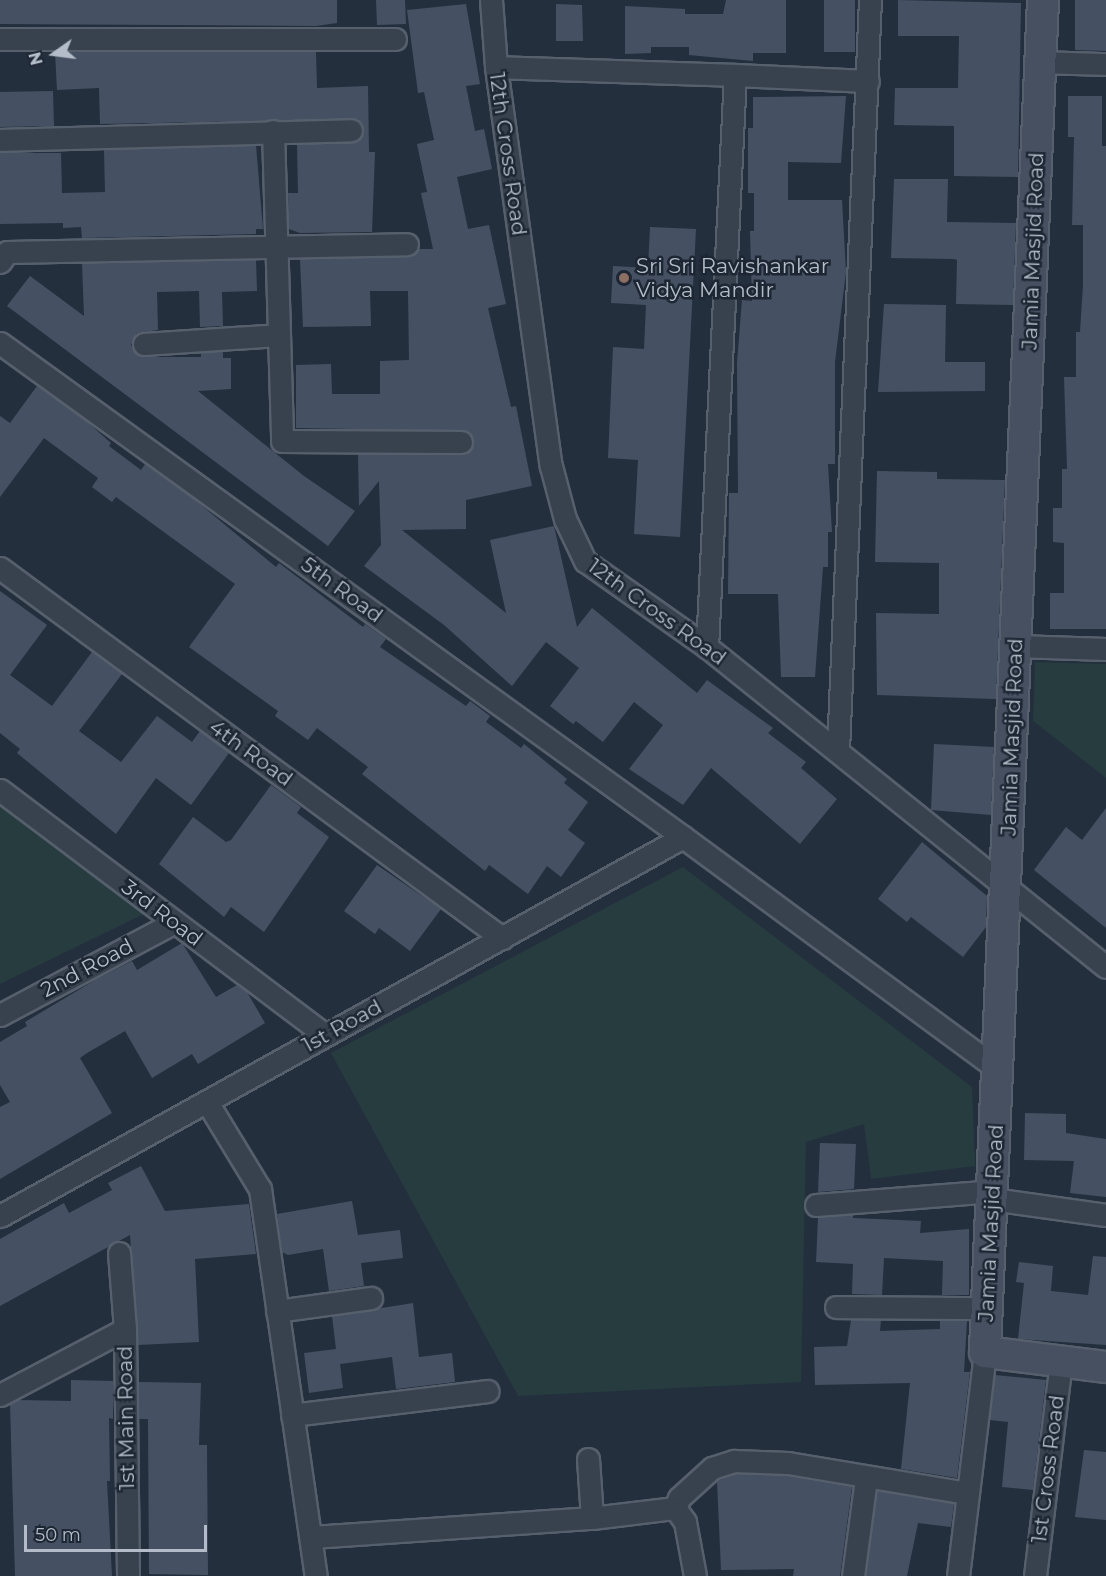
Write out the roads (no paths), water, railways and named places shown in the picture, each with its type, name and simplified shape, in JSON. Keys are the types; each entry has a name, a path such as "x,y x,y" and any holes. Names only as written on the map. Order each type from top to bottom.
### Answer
{"street":[{"name":"12th Cross Road","path":"491,0 496,67 551,466 564,519 585,561 707,647 1106,967"},
{"path":"838,750 870,0"},
{"name":"Jamia Masjid Road","path":"1043,0 985,1352 1106,1367"},
{"path":"0,39 395,39"},
{"path":"1041,62 1106,64"},
{"path":"496,67 868,81"},
{"path":"707,647 735,75"},
{"path":"0,140 351,130"},
{"path":"273,131 274,247 282,441 461,442"},
{"path":"0,262 7,252 407,244"},
{"path":"144,344 278,335"},
{"name":"5th Road","path":"0,343 683,837 998,1070"},
{"name":"4th Road","path":"0,568 502,938"},
{"path":"1016,646 1106,649"},
{"name":"3rd Road","path":"0,790 325,1035"},
{"name":"1st Road","path":"0,1216 683,837"},
{"name":"2nd Road","path":"0,1015 175,922"},
{"path":"207,1102 260,1189 316,1576"},
{"path":"816,1205 992,1195 1106,1215"},
{"path":"119,1253 125,1329"},
{"path":"277,1311 371,1298"},
{"path":"836,1307 987,1308"},
{"name":"1st Main Road","path":"0,1395 125,1329 128,1576"},
{"path":"958,1576 985,1352"},
{"name":"1st Cross Road","path":"1035,1576 1061,1362"},
{"path":"292,1415 488,1391"},
{"path":"588,1459 592,1518"},
{"path":"675,1508 680,1498 712,1468 734,1461 788,1463 866,1478 968,1493"},
{"path":"854,1576 866,1478"},
{"path":"312,1537 592,1518 675,1508"},
{"path":"675,1508 686,1522 695,1576"}],"place":[{"name":"Sri Sri Ravishankar Vidya Mandir","path":"624,278"}]}
